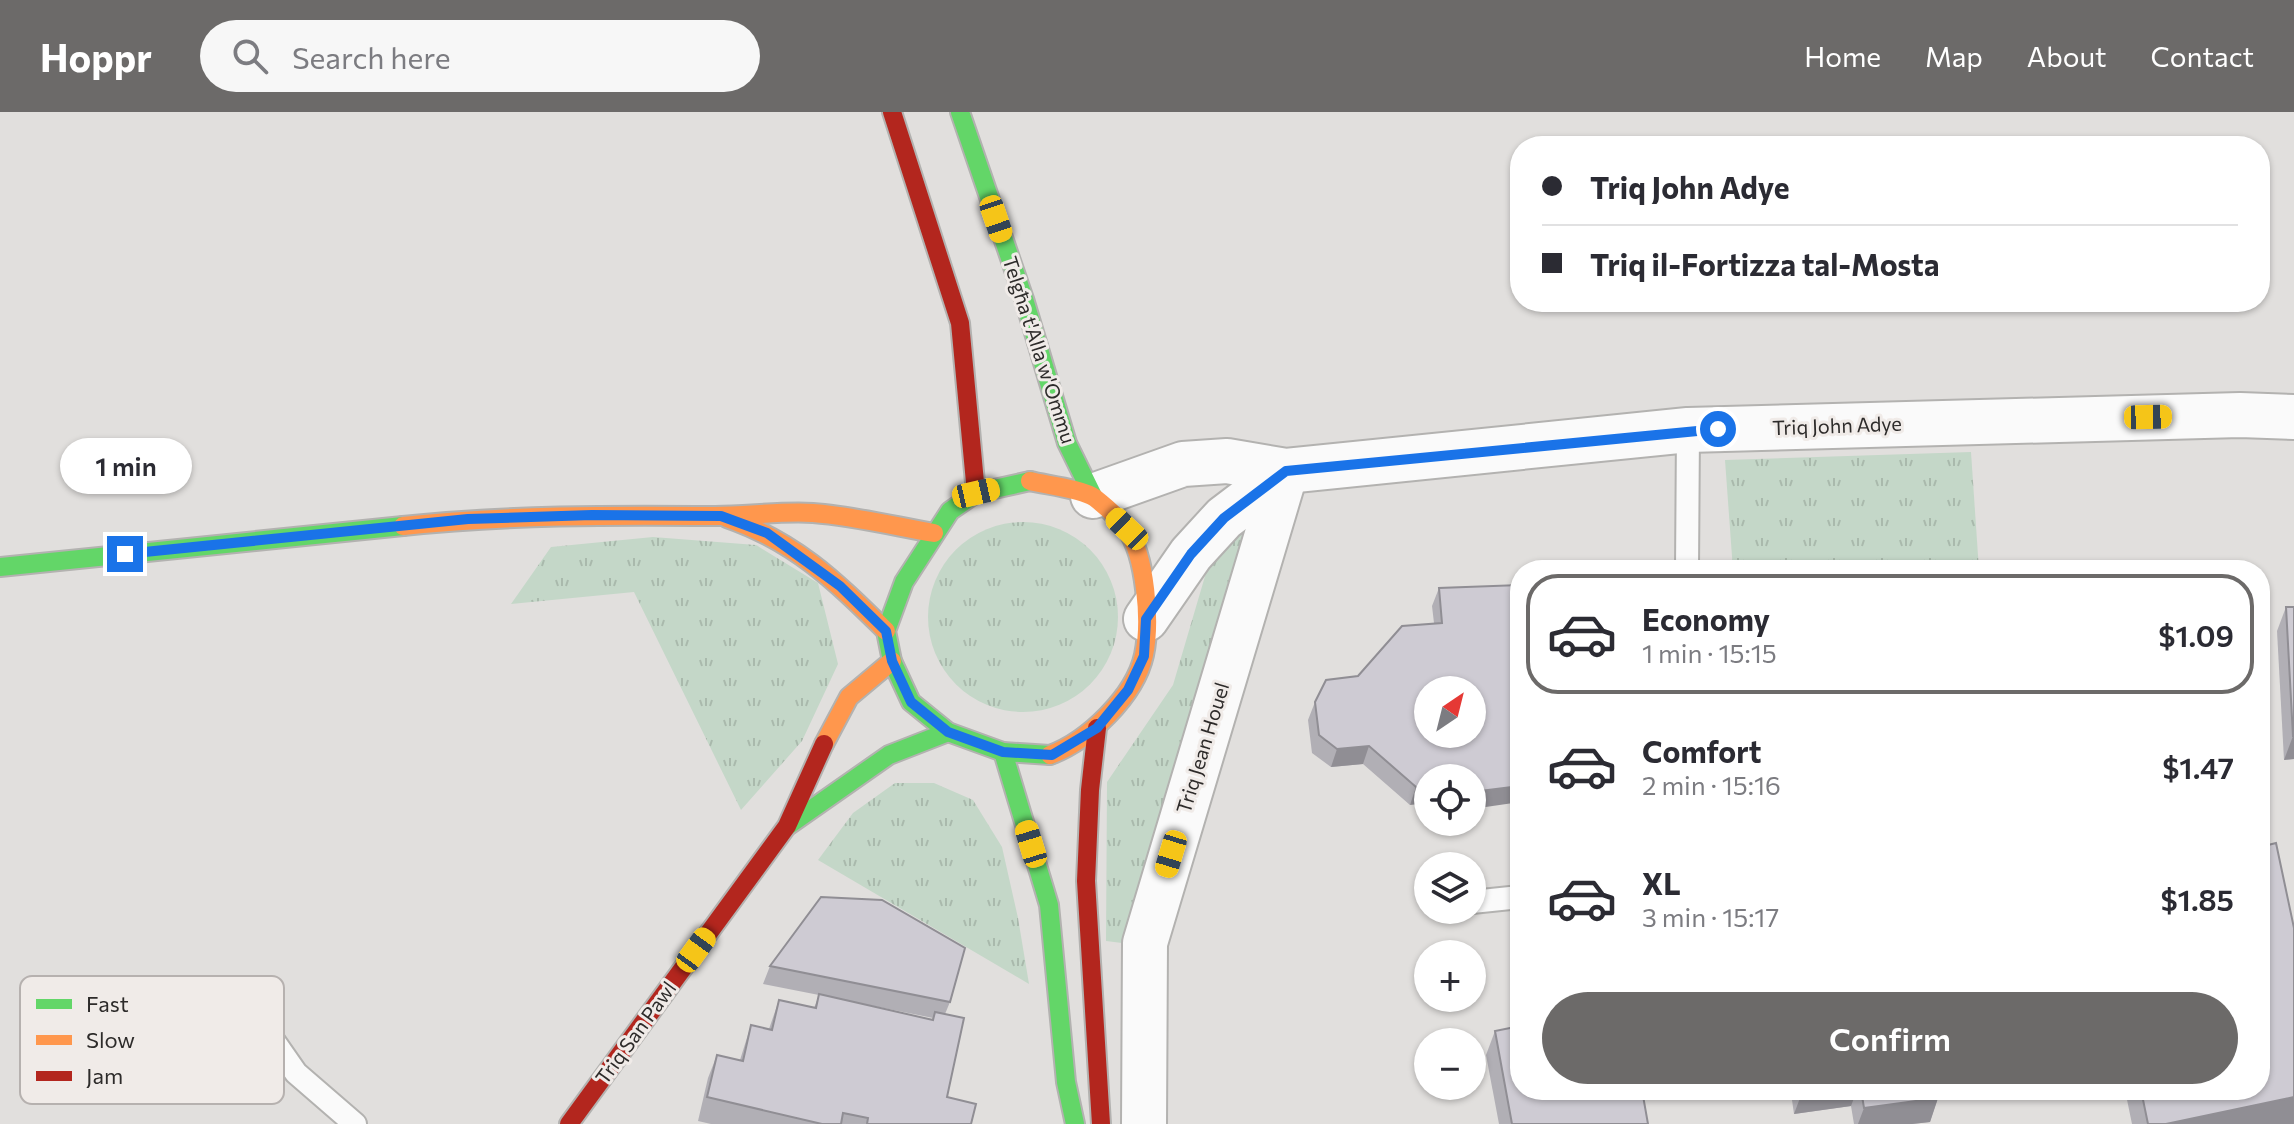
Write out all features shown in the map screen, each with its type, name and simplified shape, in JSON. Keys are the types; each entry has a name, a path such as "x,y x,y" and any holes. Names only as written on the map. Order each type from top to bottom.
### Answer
{"main road":[{"path":"892,112 960,323 976,493"},
{"name":"Telgħa t'Alla w'Ommu","path":"960,112 1024,299 1067,443 1093,496"},
{"path":"1030,481 1093,496 1127,529 1142,564 1146,619 1144,656 1128,690 1097,728 1052,755 1003,752 948,732 911,702 892,661 886,631 904,582 950,511 976,493 1030,481"},
{"path":"0,567 468,519 815,513 934,533"},
{"path":"721,516 767,533 803,557 840,586 886,631"},
{"name":"Triq San Pawl","path":"569,1124 787,826 849,697 892,661"},
{"name":"Triq Jean Houel","path":"1097,728 1090,790 1086,881 1101,1124"},
{"name":"Triq San Pawl","path":"787,826 889,755 948,732"},
{"path":"1003,752 1049,905 1066,1082 1075,1124"}],"street":[{"name":"Triq John Adye","path":"1093,496 1183,464 1227,461 1286,471 1688,430 2240,415 2294,417"},
{"path":"1146,619 1191,554 1224,518 1286,471"},
{"name":"Triq Jean Houel","path":"1141,1124 1145,943 1286,471"},
{"name":"Triq Jean Houel","path":"1092,992 1141,1124"},
{"path":"1059,1124 1066,1082"}],"lane":[{"path":"1687,560 1688,430"},
{"path":"1486,901 1510,898"},
{"path":"284,1056 296,1073 355,1124"}],"green space":[{"path":"1971,452 1978,560 1732,560 1725,460"},
{"path":"1249,518 1122,943 1106,941 1107,782 1173,685 1213,549"},
{"path":"1023,522 1059,529 1090,550 1111,581 1118,617 1111,653 1090,684 1059,705 1023,712 987,705 956,684 935,653 928,617 935,581 956,550 987,529"},
{"path":"653,537 756,545 818,583 838,664 802,741 741,810 634,592 511,604 551,547"},
{"path":"895,783 934,783 973,800 1002,847 1029,984 818,860 853,813"}],"building":[{"path":"1510,585 1510,787 1486,790 1486,764 1414,764 1414,785 1369,746 1337,749 1319,735 1315,702 1326,680 1358,676 1402,626 1442,623 1439,588"},
{"path":"2286,607 2294,607 2294,736 2293,736"},
{"path":"2276,843 2294,928 2294,1097 2166,1124 2148,1124 2143,1100 2270,1100 2270,844"},
{"path":"821,897 882,900 965,948 950,1002 770,966"},
{"path":"819,994 933,1020 935,1012 964,1018 947,1097 976,1104 971,1124 867,1124 868,1118 843,1113 841,1124 822,1124 707,1097 717,1055 743,1061 751,1025 772,1030 779,1000 816,1008"},
{"path":"1510,1028 1510,1100 1644,1100 1648,1124 1512,1124 1495,1031"},
{"path":"1863,1100 1923,1100 1864,1108"}],"traffic: fast":[{"path":"960,112 1024,299 1067,443 1093,496"},
{"path":"1030,481 976,493 950,511 904,582 886,631 892,661 911,702 948,732 1003,752 1050,755"},
{"path":"0,567 403,526"},
{"path":"789,825 889,755 948,732"},
{"path":"1003,752 1049,905 1066,1082 1075,1124"}],"traffic: slow":[{"path":"1030,481 1089,495 1120,520 1133,540 1138,555 1147,608 1144,655 1131,686 1094,728 1050,755"},
{"path":"403,526 520,518 813,513 934,533"},
{"path":"727,518 794,551 886,631"},
{"path":"824,744 849,697 892,661"}],"traffic: jam":[{"path":"892,112 960,323 976,493"},
{"path":"1097,728 1090,790 1086,881 1101,1124"},
{"path":"569,1124 787,826 824,744"}],"route":[{"path":"125,554 468,519 592,515 721,516 767,533 840,586 886,631 892,661 911,702 948,732 1003,752 1052,755 1097,728 1128,690 1144,656 1146,619 1191,554 1224,518 1286,471 1718,429"}]}
